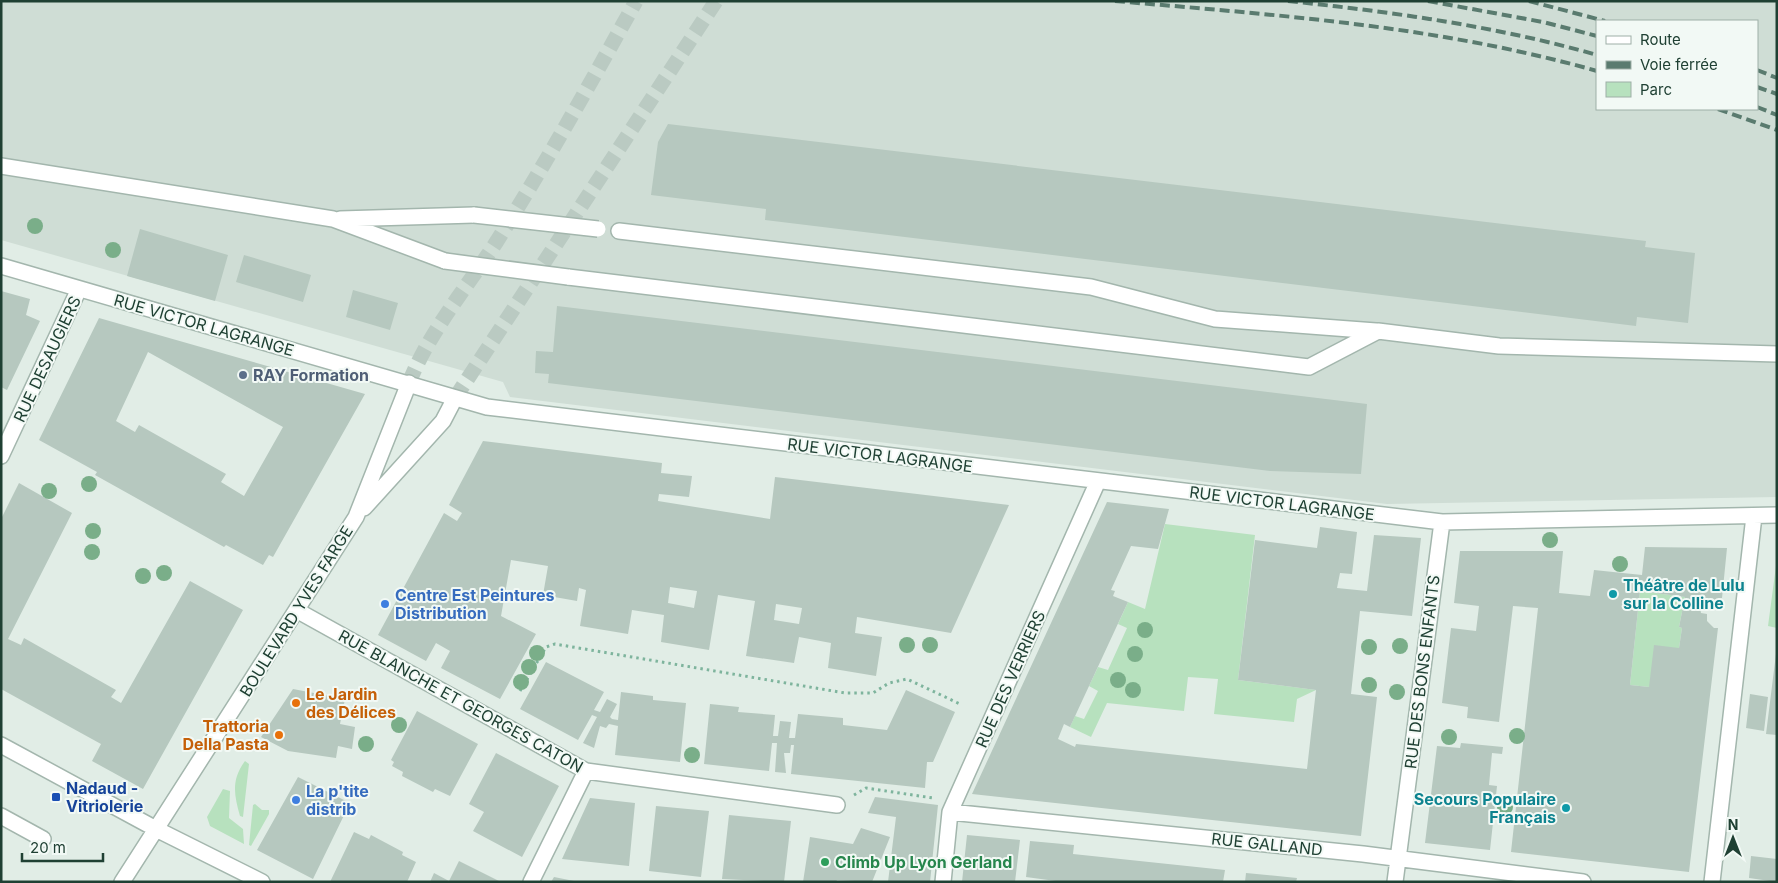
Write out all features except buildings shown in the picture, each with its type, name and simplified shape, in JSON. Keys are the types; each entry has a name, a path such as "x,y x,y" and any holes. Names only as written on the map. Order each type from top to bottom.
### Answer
{"street":[{"path":"1,166 334,219 474,215 598,229"},
{"path":"334,219 445,261 1309,367 1378,331"},
{"path":"619,231 1091,287 1215,319 1378,331 1499,346 1777,354"},
{"name":"RUE VICTOR LAGRANGE","path":"1,266 409,383 455,398 504,410 1442,522 1777,515"},
{"name":"RUE DESAUGIERS","path":"1,456 79,289"},
{"name":"BOULEVARD YVES FARGE","path":"122,882 298,611 356,517 409,383"},
{"name":"BOULEVARD YVES FARGE","path":"356,517 443,421 455,398"},
{"name":"RUE DES VERRIERS","path":"944,882 953,807 1098,481"},
{"path":"1712,882 1754,516"},
{"name":"RUE DES BONS ENFANTS","path":"1395,882 1442,522"},
{"name":"RUE BLANCHE ET GEORGES CATON","path":"298,611 586,771 837,805"},
{"path":"1,745 156,829 262,882"},
{"path":"531,882 586,771"},
{"name":"RUE GALLAND","path":"953,807 1399,858 1583,882"},
{"path":"1,816 43,839"}],"path":[{"path":"520,691 546,647 555,644 845,693 873,693 889,683 907,679 960,704"},
{"path":"837,805 866,788 953,807"}],"shaded area":[{"path":"1,1 1777,1 1777,497 1387,504 510,397 503,382 1,240"}],"green space":[{"path":"1165,524 1255,535 1238,680 1316,690 1297,699 1294,722 1214,714 1218,679 1188,677 1184,711 1107,703 1091,737 1070,727 1075,716 1084,719 1098,691 1089,686 1098,667 1108,670 1127,628 1118,624 1128,602 1145,609"},
{"path":"1777,566 1777,628 1768,626"},
{"path":"1640,591 1685,597 1679,627 1682,628 1679,648 1649,687 1630,685"},
{"path":"245,761 249,764 243,817 240,816 235,788 237,775"},
{"path":"223,789 230,791 229,818 243,829 244,844 210,826 207,817"},
{"path":"255,804 262,810 269,810 269,814 251,846 249,845 253,805"}],"tunnel":[{"path":"409,383 417,364 449,310 497,241 533,182 636,1"},
{"path":"455,398 716,1"}],"railway":[{"path":"1115,1 1358,24 1478,43 1596,71"},
{"path":"1288,1 1444,21 1521,36 1596,55"},
{"path":"1428,1 1543,22 1596,36"},
{"path":"1529,1 1601,20"},
{"path":"1758,70 1777,78"},
{"path":"1758,87 1777,94"},
{"path":"1758,107 1777,115"},
{"path":"1721,110 1777,130"}],"place":[{"name":"RAY Formation","path":"243,375"},
{"name":"Théâtre de Lulu sur la Colline","path":"1613,594"},
{"name":"Centre Est Peintures Distribution","path":"385,604"},
{"name":"Le Jardin des Délices","path":"296,703"},
{"name":"Trattoria Della Pasta","path":"279,735"},
{"name":"Nadaud - Vitriolerie","path":"56,797"},
{"name":"La p'tite distrib","path":"296,800"},
{"name":"Secours Populaire Français","path":"1566,808"},
{"name":"Climb Up Lyon Gerland","path":"825,862"}]}
